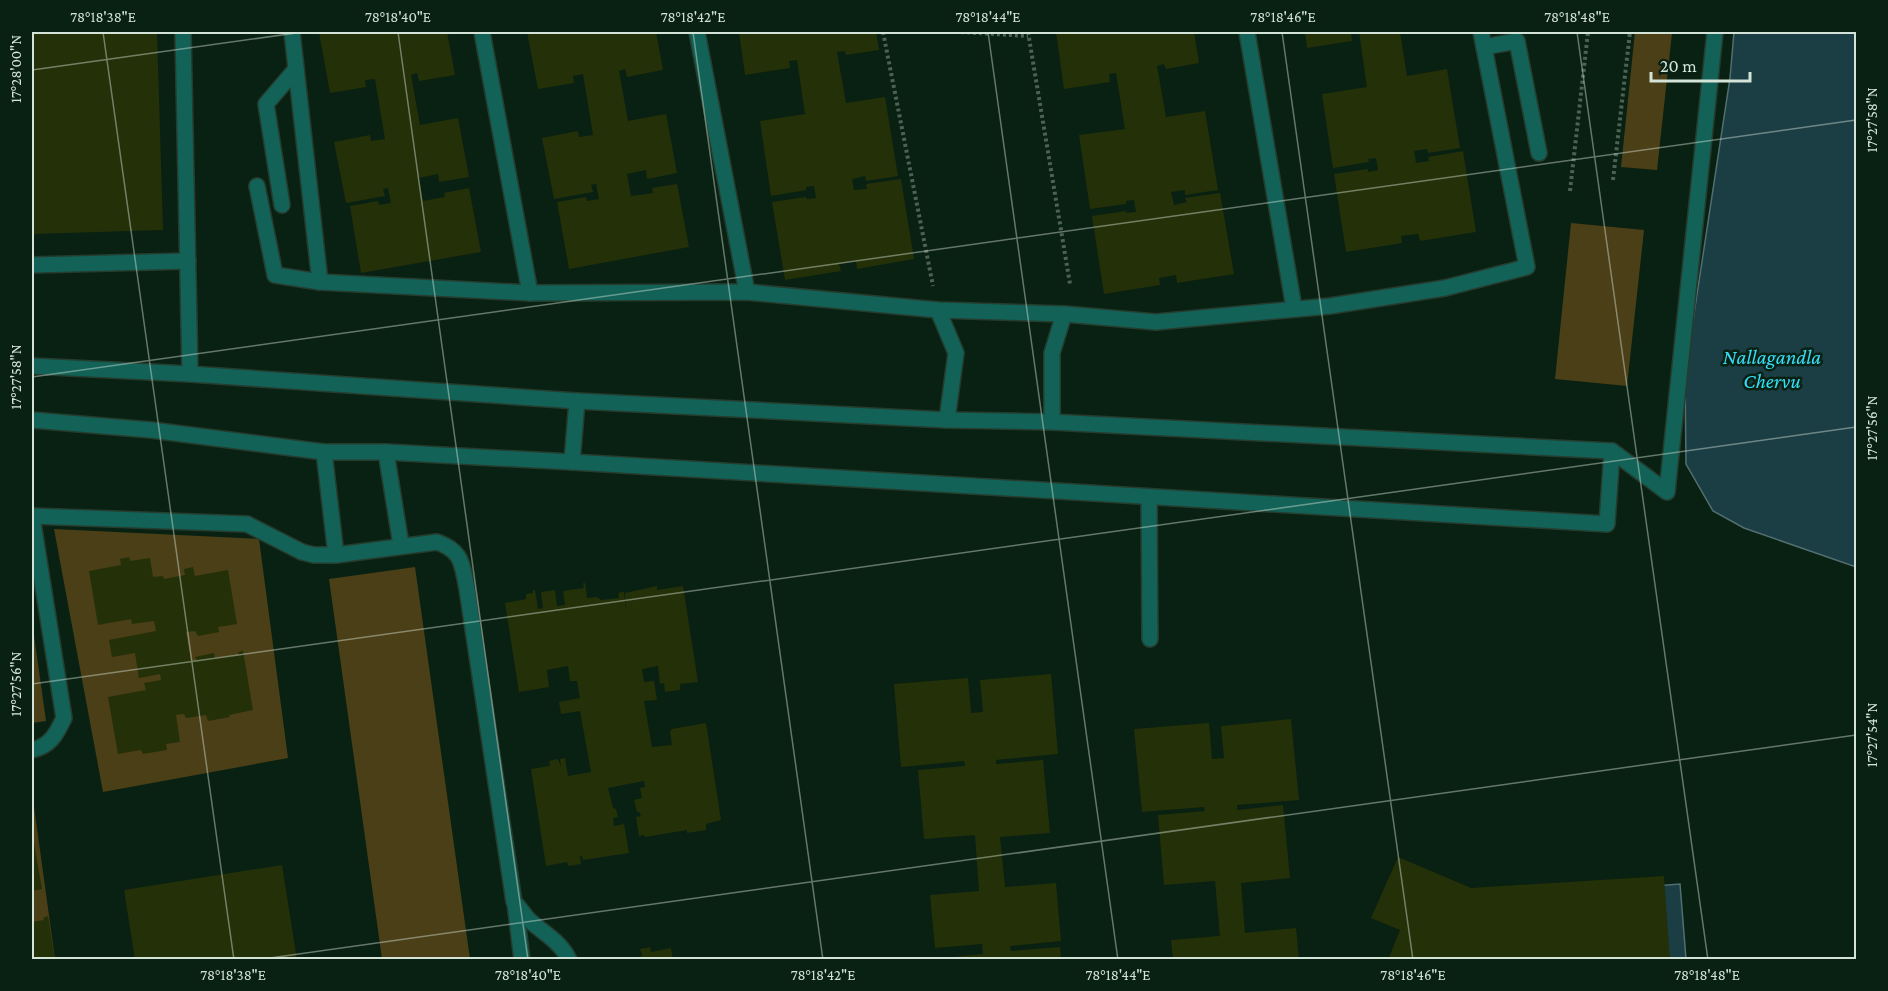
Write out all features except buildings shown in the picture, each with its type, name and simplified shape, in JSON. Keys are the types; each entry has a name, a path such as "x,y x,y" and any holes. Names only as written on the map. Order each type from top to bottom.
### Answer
{"street":[{"path":"183,32 190,374"},
{"path":"292,32 320,282"},
{"path":"482,32 530,293"},
{"path":"698,32 747,292"},
{"path":"1247,32 1294,308"},
{"path":"32,366 190,374 577,401 1612,450 1667,492 1715,32"},
{"path":"257,186 274,275 320,282 530,293 747,292 938,310 1064,314 1156,322 1329,306 1445,288 1527,267 1483,39 1517,41 1539,153"},
{"path":"282,205 266,105 296,69"},
{"path":"32,265 188,261"},
{"path":"938,310 956,353 947,420"},
{"path":"1052,422 1052,353 1064,314"},
{"path":"572,462 577,401"},
{"path":"32,420 151,430 324,452 386,452 572,462 1607,524 1612,450"},
{"path":"324,452 336,555"},
{"path":"386,452 401,546"},
{"path":"1149,497 1150,639"},
{"path":"32,750 43,747 56,735 64,718 32,516 247,524 302,552 314,555 336,555 437,542 449,546 459,555 469,600 522,960"},
{"path":"514,902 527,918 554,940 566,953 568,960"}],"path":[{"path":"883,32 938,310"},
{"path":"961,32 1028,34 1070,285"},
{"path":"1570,190 1588,32"},
{"path":"1613,180 1630,32"}],"shaded area":[{"path":"1635,32 1672,33 1657,170 1621,167"},
{"path":"1571,223 1644,230 1627,386 1555,379"},
{"path":"54,529 259,539 288,758 103,792"},
{"path":"415,567 470,959 382,959 329,579"},
{"path":"32,621 46,721 32,723"},
{"path":"32,792 55,959 32,959"}],"water":[{"name":"Nallagandla Chervu","path":"1734,32 1856,32 1856,567 1744,528 1713,511 1686,464 1685,373 1730,78"},
{"path":"1680,884 1686,959 1634,959 1629,888"}]}
